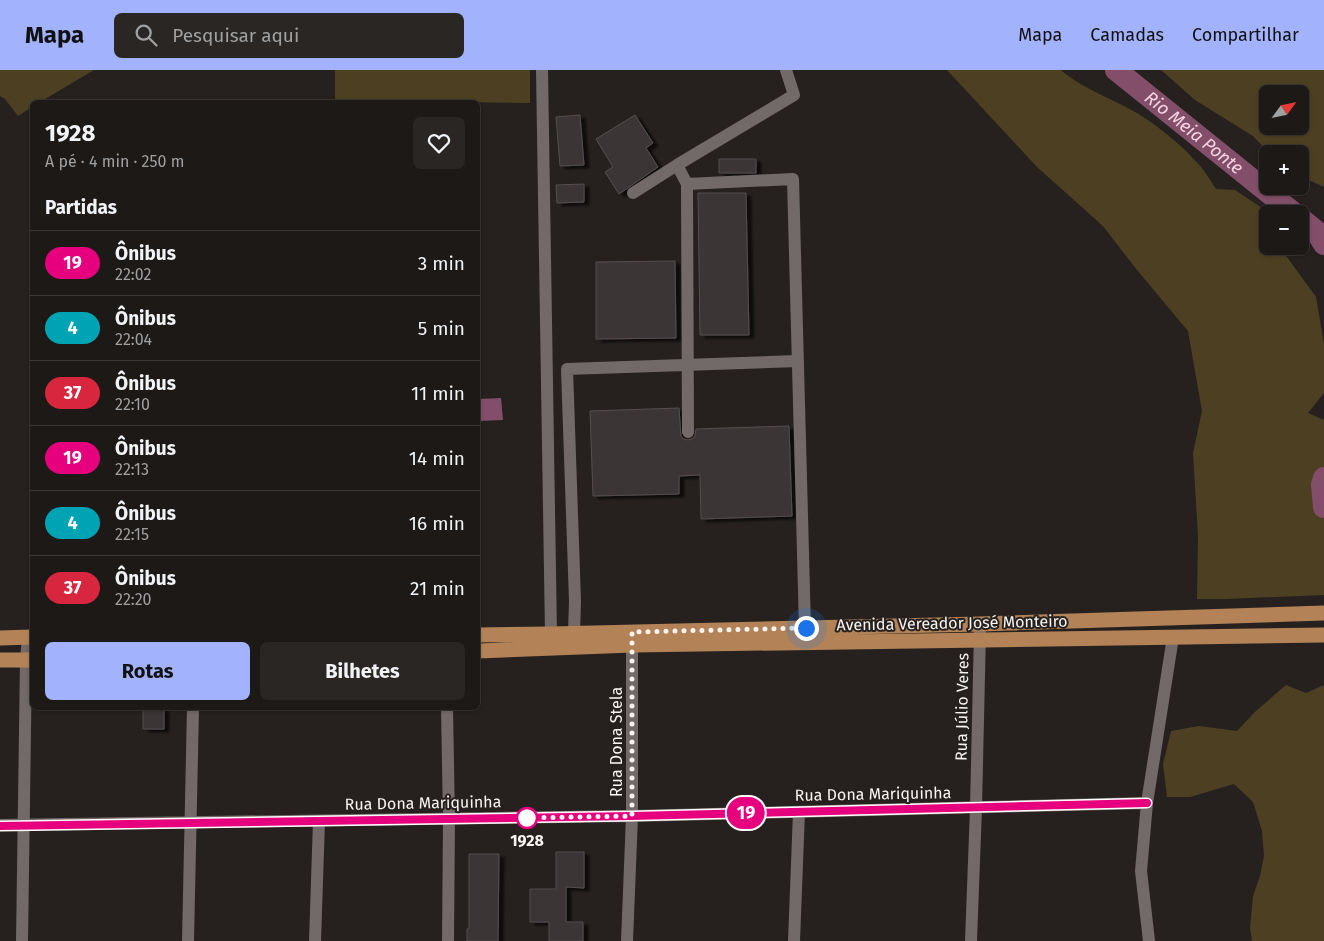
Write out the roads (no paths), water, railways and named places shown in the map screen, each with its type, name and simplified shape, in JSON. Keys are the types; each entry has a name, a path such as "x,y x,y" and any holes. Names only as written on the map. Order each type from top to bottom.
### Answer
{"main road":[{"name":"Avenida Vereador José Monteiro","path":"480,651 806,628 1324,613"},
{"name":"Avenida Vereador José Monteiro","path":"480,634 574,633 632,639 980,640 1324,635"},
{"path":"0,638 30,637"},
{"path":"0,660 29,660"}],"street":[{"path":"542,70 551,634"},
{"path":"633,193 676,165 794,95 786,70"},
{"path":"676,165 686,184 688,432"},
{"path":"686,184 793,179 806,628"},
{"path":"574,633 575,601 568,369 798,361"},
{"name":"Rua Júlio Veres","path":"971,941 980,624"},
{"path":"22,941 30,637"},
{"path":"1149,941 1141,871 1147,803 1173,637"},
{"name":"Rua Dona Stela","path":"626,941 632,816 632,639"},
{"path":"188,941 193,710"},
{"path":"448,710 448,941"},
{"name":"Rua Dona Mariquinha","path":"0,826 632,816 1147,803"},
{"path":"794,941 800,812"},
{"path":"315,941 319,821"}],"waterway":[{"name":"Rio Meia Ponte","path":"1116,70 1284,205"},
{"name":"Rio Meia Ponte","path":"1309,225 1316,231 1324,244"},
{"name":"Rio Meia Ponte","path":"1324,478 1322,485 1324,507"}],"place":[{"name":"1928","path":"527,818"}]}
